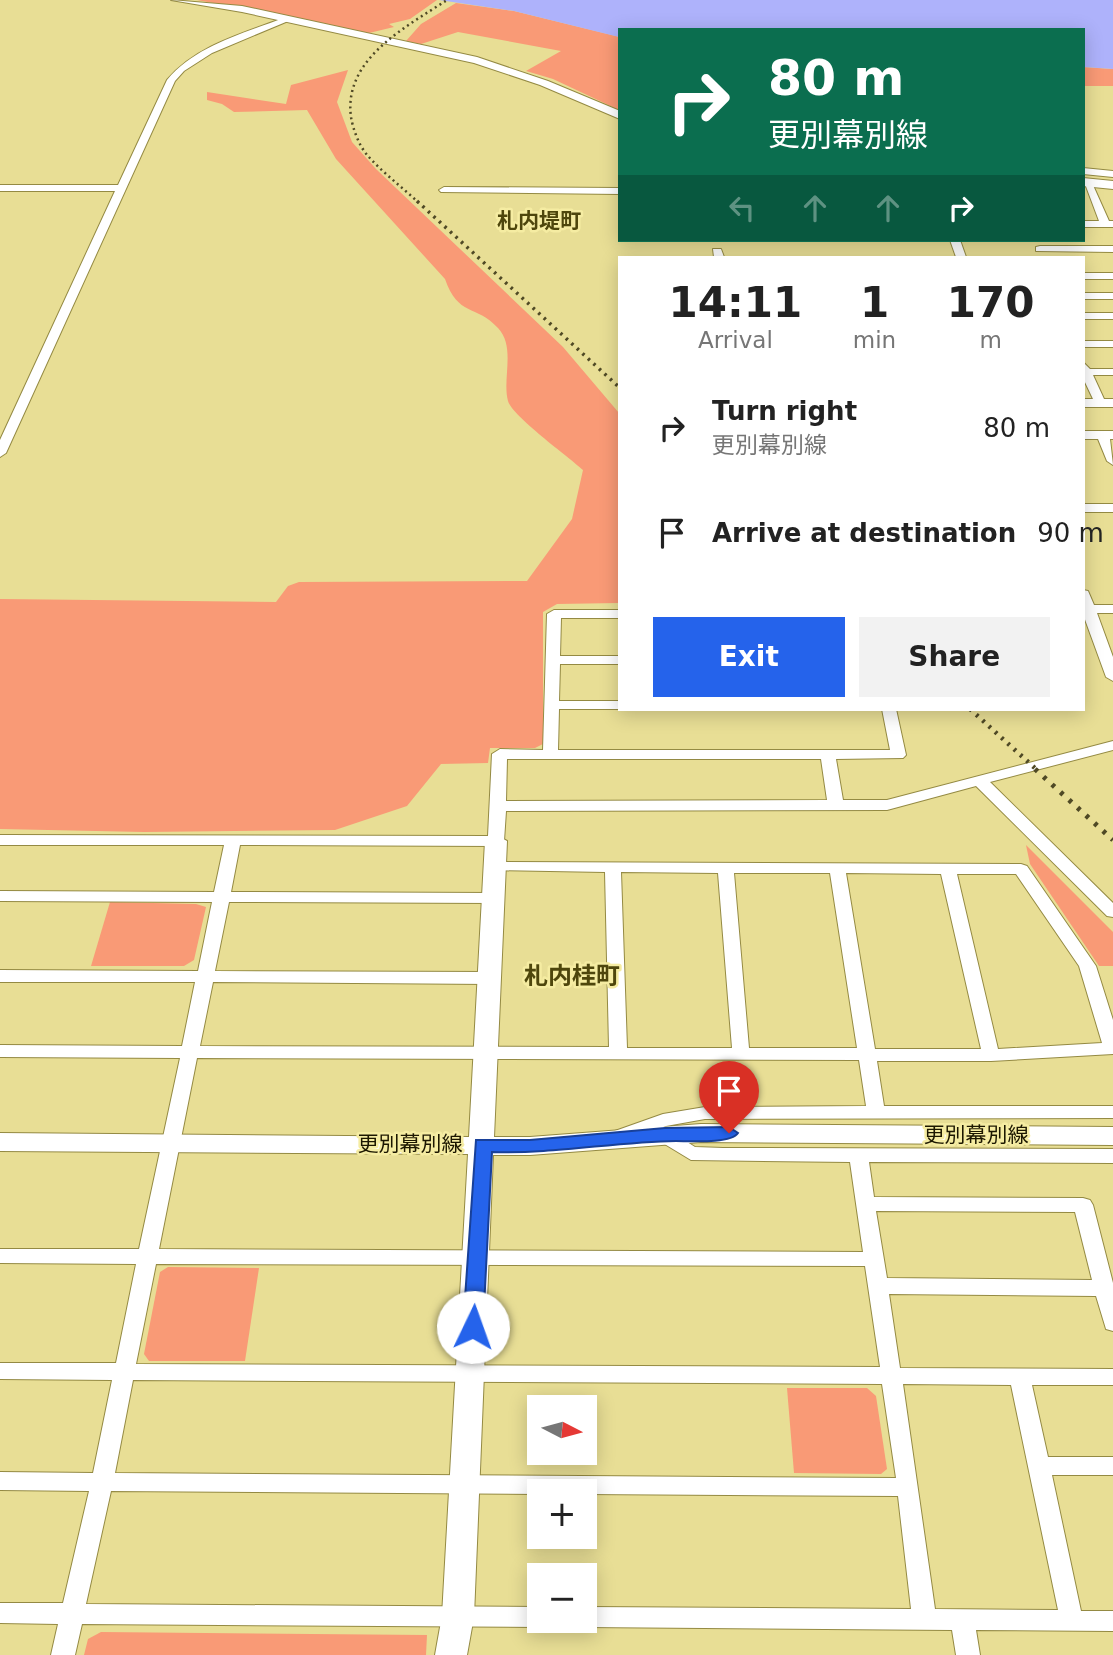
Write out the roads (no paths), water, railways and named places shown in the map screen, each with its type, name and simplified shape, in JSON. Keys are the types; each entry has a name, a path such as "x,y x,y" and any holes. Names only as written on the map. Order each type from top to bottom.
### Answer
{"street":[{"path":"176,0 289,19 477,60 544,83 618,115"},
{"path":"0,453 171,80 178,70 201,56 289,19"},
{"path":"1085,179 1113,174"},
{"path":"1085,179 1113,186"},
{"path":"1085,181 1109,224 1085,224"},
{"path":"0,188 121,188"},
{"path":"444,190 618,191"},
{"path":"1040,249 1113,249"},
{"path":"1085,276 1113,276"},
{"path":"1085,296 1113,296"},
{"path":"1085,316 1113,316"},
{"path":"1085,344 1113,344"},
{"path":"1085,368 1113,372"},
{"path":"1085,368 1100,403"},
{"path":"1085,403 1113,403"},
{"path":"1085,435 1108,435 1113,461"},
{"path":"1085,508 1113,508"},
{"path":"1085,599 1113,677"},
{"path":"1089,609 1113,609"},
{"path":"550,754 554,614 618,614"},
{"path":"552,660 618,660"},
{"path":"551,705 618,705"},
{"path":"451,1655 457,1616 471,1373 500,754 898,755 889,711"},
{"path":"498,806 836,807 902,803 1113,744"},
{"path":"828,754 836,807"},
{"path":"979,780 1113,912"},
{"path":"0,840 496,841"},
{"path":"63,1655 103,1481 169,1143 233,840"},
{"path":"0,1051 991,1055 1113,1048 1087,966 1021,869 494,867"},
{"path":"613,867 618,1054"},
{"path":"837,867 876,1112"},
{"path":"726,868 741,1055"},
{"path":"948,868 991,1055"},
{"path":"0,896 493,898"},
{"path":"0,975 490,978"},
{"path":"618,1138 663,1120 705,1112 1113,1112"},
{"path":"665,1135 691,1153 1113,1156"},
{"name":"更別幕別線","path":"0,1142 530,1146 665,1135 1113,1136"},
{"path":"858,1155 908,1487 924,1618"},
{"path":"865,1204 1083,1205 1113,1323"},
{"path":"0,1256 874,1259"},
{"path":"878,1286 1104,1288"},
{"path":"0,1371 892,1378 1113,1377"},
{"path":"1020,1377 1072,1621"},
{"path":"1040,1466 1113,1466"},
{"path":"0,1480 908,1487"},
{"path":"0,1613 527,1617"},
{"path":"597,1617 1113,1621"},
{"path":"962,1619 968,1655"}],"water":[{"path":"439,0 1113,0 1113,69 1085,67 1085,28 618,28 618,37 514,11"}],"railway":[{"path":"419,203 380,168 362,147 352,122 351,96 357,78 381,47 447,0"},
{"path":"417,201 618,386"},
{"path":"972,711 1037,770"},
{"path":"1035,769 1113,840"}],"district":[{"name":"札内堤町","path":"539,221"},
{"name":"札内桂町","path":"572,976"}]}
